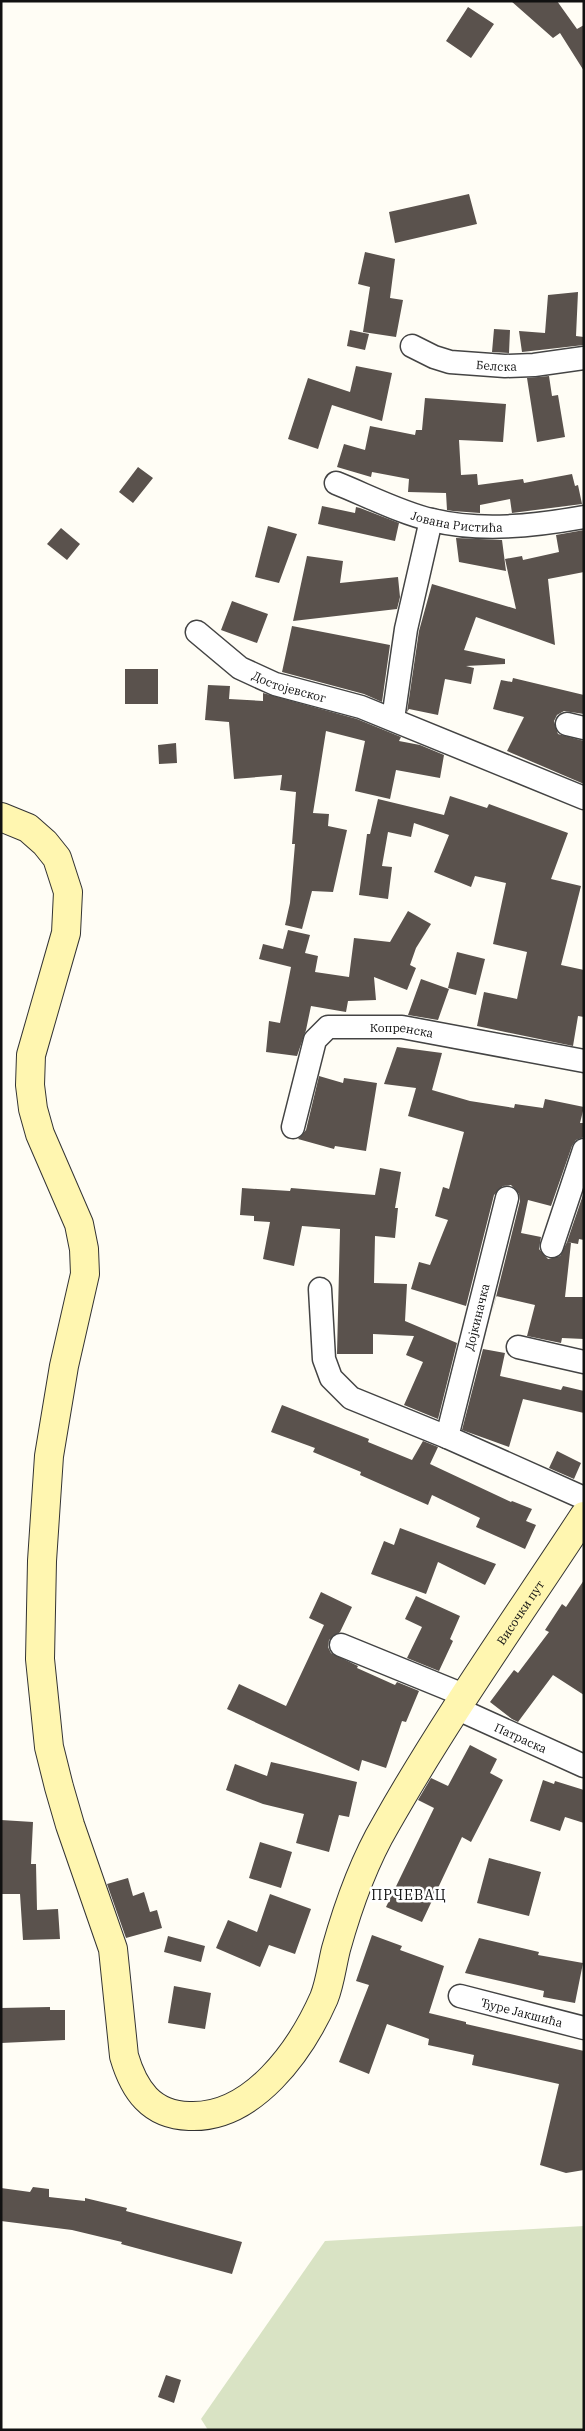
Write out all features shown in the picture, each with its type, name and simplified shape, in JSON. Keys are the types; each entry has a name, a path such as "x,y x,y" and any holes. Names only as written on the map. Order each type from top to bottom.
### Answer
{"main road":[{"name":"Височки пут","path":"1,816 28,828 45,842 57,858 68,892 66,933 31,1055 30,1085 32,1109 40,1134 79,1224 84,1249 85,1274 64,1366 49,1456 42,1561 40,1649 43,1702 49,1747 70,1825 113,1949 124,2056 129,2073 142,2094 157,2110 179,2116 201,2117 224,2111 252,2095 279,2070 304,2036 325,1996 336,1949 366,1861 395,1809 462,1702 584,1516"}],"street":[{"name":"Белска","path":"412,346 434,357 450,362 504,366 534,365 584,358"},
{"name":"Јована Ристића","path":"336,483 431,520 496,526 535,525 584,517"},
{"path":"393,719 406,629 431,520"},
{"name":"Достојевског","path":"197,632 240,668 275,684 361,707 584,798"},
{"name":"Копренска","path":"293,1127 315,1040 328,1027 402,1027 584,1061"},
{"path":"552,1246 584,1150"},
{"name":"Дојкиначка","path":"447,1437 506,1198"},
{"path":"320,1289 324,1359 330,1378 351,1398 447,1437 584,1498"},
{"path":"518,1346 584,1362"},
{"name":"Патраска","path":"341,1644 462,1702 584,1766"},
{"name":"Ђуре Јакшића","path":"460,1996 584,2028"}],"green space":[{"path":"584,2226 584,2430 208,2430 201,2419 325,2241"}],"building":[{"path":"511,1 557,1 577,29 584,25 584,71 560,33 553,38"},
{"path":"468,7 494,24 471,58 446,41"},
{"path":"469,194 477,224 395,243 389,212"},
{"path":"365,252 395,259 390,298 403,300 396,337 363,332 370,287 358,284"},
{"path":"578,292 576,336 584,337 584,345 522,352 519,331 545,333 548,295"},
{"path":"494,329 510,330 509,353 492,352"},
{"path":"350,330 369,334 365,350 347,346"},
{"path":"356,366 392,373 382,421 332,405 318,449 288,439 308,378 350,392"},
{"path":"549,376 552,396 558,395 565,437 537,442 527,378"},
{"path":"425,398 506,404 503,442 459,440 461,475 477,474 478,485 523,479 524,483 572,474 575,486 578,485 582,504 512,513 510,499 480,505 480,513 453,511 447,510 446,493 408,492 409,479 372,472 371,477 337,467 344,444 365,450 370,426 415,435 416,430 422,430"},
{"path":"138,467 153,478 133,503 119,492"},
{"path":"322,506 355,513 356,507 399,523 395,541 318,524"},
{"path":"268,526 297,534 279,583 255,577"},
{"path":"61,528 80,544 67,560 47,544"},
{"path":"584,530 584,572 548,579 555,645 476,617 464,650 505,659 505,664 466,666 474,668 471,684 445,679 438,715 409,709 407,712 419,631 432,584 516,609 505,559 522,556 523,560 559,552 556,535"},
{"path":"456,538 502,540 506,571 459,562"},
{"path":"307,556 343,561 340,583 398,577 400,597 397,609 293,621"},
{"path":"232,601 268,614 257,643 221,630"},
{"path":"292,626 390,645 382,702 364,694 282,672"},
{"path":"125,669 158,669 158,704 125,704"},
{"path":"513,678 584,695 584,714 564,711 557,715 554,721 558,734 584,741 584,784 507,751 524,717 493,709 501,680 512,682"},
{"path":"208,685 230,686 229,699 263,701 263,693 357,719 401,737 399,741 420,745 444,755 440,778 396,770 390,799 355,791 365,741 326,731 313,813 329,814 328,826 347,830 333,892 312,891 302,929 285,925 290,903 295,844 292,844 296,792 280,790 282,775 234,779 229,722 205,720"},
{"path":"176,743 177,763 159,764 158,745"},
{"path":"450,796 487,808 489,804 568,833 551,879 581,886 561,965 584,970 584,1017 578,1016 573,1046 477,1026 484,992 517,999 527,952 493,944 506,883 475,876 471,887 434,872 449,835 414,823 411,837 388,832 382,866 392,867 388,899 359,895 367,834 370,834 378,799 444,815"},
{"path":"408,911 431,924 416,948 410,965 416,968 407,990 374,977 376,1000 348,1001 346,1012 311,1006 306,1030 297,1056 266,1052 269,1021 280,1023 291,967 259,959 263,944 283,949 288,930 310,935 305,953 318,956 315,972 349,977 354,938 390,942"},
{"path":"457,952 485,959 476,995 448,988"},
{"path":"421,979 449,989 438,1020 408,1015"},
{"path":"397,1047 442,1053 432,1090 470,1101 514,1108 515,1104 543,1108 545,1099 584,1107 580,1123 584,1123 584,1137 576,1140 572,1146 551,1206 528,1200 521,1233 541,1237 539,1249 548,1259 560,1256 567,1242 571,1243 565,1297 584,1297 584,1339 562,1338 561,1343 527,1336 535,1305 496,1296 520,1201 519,1194 511,1185 503,1186 494,1195 466,1306 411,1289 419,1262 430,1265 448,1220 435,1216 443,1187 449,1189 464,1132 408,1116 416,1088 384,1084"},
{"path":"319,1076 343,1083 344,1078 377,1083 366,1151 335,1146 334,1149 298,1139 306,1130"},
{"path":"380,1168 401,1172 395,1208 398,1208 395,1238 375,1236 374,1283 407,1284 405,1321 457,1343 438,1419 404,1405 423,1362 406,1355 414,1336 373,1334 373,1354 337,1354 340,1229 302,1226 294,1266 263,1259 270,1222 254,1221 254,1216 240,1215 242,1188 290,1191 291,1188 375,1195"},
{"path":"584,1192 584,1240 579,1239 578,1244 567,1242"},
{"path":"483,1349 505,1353 500,1376 561,1390 563,1386 584,1391 584,1413 523,1399 509,1447 462,1430"},
{"path":"282,1405 369,1439 368,1442 412,1460 423,1441 438,1447 430,1464 511,1502 532,1509 526,1521 536,1525 525,1549 476,1527 480,1518 432,1495 428,1505 360,1475 361,1472 313,1452 315,1448 271,1432"},
{"path":"557,1451 581,1463 574,1479 549,1468"},
{"path":"400,1528 496,1564 485,1585 438,1562 426,1594 371,1574 384,1541 394,1545"},
{"path":"584,1580 584,1695 553,1675 518,1722 490,1702 514,1670 518,1673 549,1632 545,1630 562,1604 566,1607"},
{"path":"321,1592 352,1607 340,1632 329,1640 328,1647 331,1653 358,1666 357,1668 395,1685 397,1682 419,1691 406,1722 402,1721 386,1768 362,1760 359,1771 227,1709 239,1684 286,1706 324,1625 309,1618"},
{"path":"416,1596 460,1616 450,1639 453,1641 439,1671 407,1658 422,1627 405,1619"},
{"path":"470,1745 497,1759 490,1773 503,1780 471,1842 462,1837 422,1922 386,1907 434,1808 418,1800 431,1778 448,1786"},
{"path":"271,1762 357,1782 349,1817 339,1815 329,1852 296,1843 304,1814 263,1804 226,1790 235,1764 267,1776"},
{"path":"543,1780 554,1784 555,1781 584,1790 584,1823 565,1817 560,1831 530,1821"},
{"path":"1,1820 33,1822 31,1864 36,1864 37,1910 58,1909 60,1939 23,1940 20,1894 1,1894"},
{"path":"260,1842 292,1852 281,1888 249,1878"},
{"path":"489,1858 541,1872 529,1916 477,1903"},
{"path":"128,1878 133,1896 144,1892 150,1912 157,1910 162,1928 126,1938 107,1884"},
{"path":"270,1894 311,1909 295,1954 269,1945 260,1967 216,1948 228,1920 257,1932"},
{"path":"372,1935 402,1946 400,1950 444,1966 429,2013 466,2022 466,2024 584,2051 584,2170 566,2173 540,2165 559,2084 472,2065 474,2055 428,2045 429,2039 387,2024 369,2074 339,2062 369,1985 356,1981"},
{"path":"168,1936 205,1946 201,1962 164,1952"},
{"path":"479,1938 539,1952 538,1955 583,1963 575,2003 543,1997 544,1991 465,1973"},
{"path":"174,1986 211,1993 205,2029 168,2023"},
{"path":"50,2007 50,2010 65,2010 65,2040 1,2043 1,2008"},
{"path":"33,2187 49,2189 49,2197 85,2201 85,2198 127,2208 126,2211 242,2242 232,2274 121,2244 122,2242 72,2230 1,2221 1,2188 30,2192"},
{"path":"166,2375 181,2380 174,2403 158,2397"}],"district":[{"name":"ПРЧЕВАЦ","path":"409,1895"}]}
